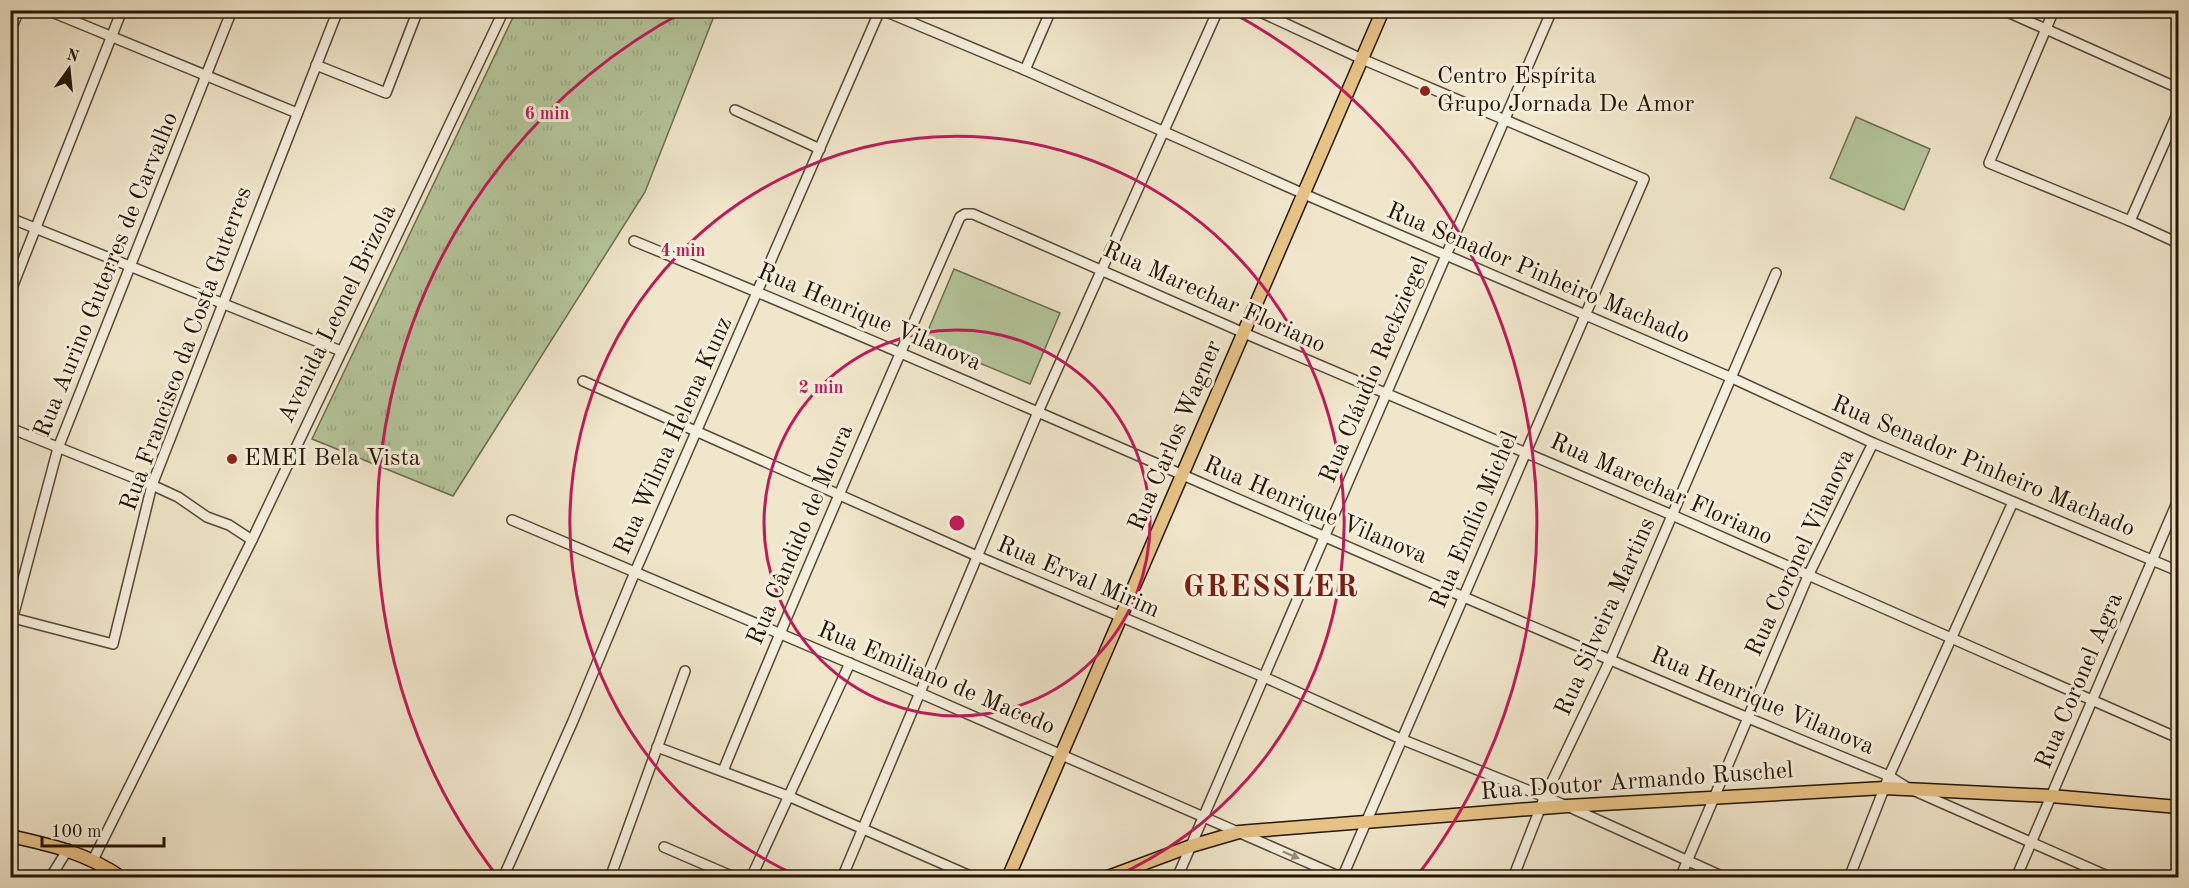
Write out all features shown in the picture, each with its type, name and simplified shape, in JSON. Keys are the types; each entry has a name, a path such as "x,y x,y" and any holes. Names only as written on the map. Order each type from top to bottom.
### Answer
{"main road":[{"name":"Rua Carlos Wagner","path":"1008,878 1383,10"},
{"name":"Rua Doutor Armando Ruschel","path":"1105,878 1191,846 1239,832 1567,806 1714,798 1886,782 1908,788 2051,796 2178,807"},
{"path":"10,836 68,849 93,860 122,878"}],"street":[{"path":"10,32 19,10"},
{"path":"47,10 297,113"},
{"path":"10,293 122,10"},
{"name":"Rua Aurino Guterres de Carvalho","path":"12,623 58,448 232,10"},
{"name":"Rua Francisco da Costa Guterres","path":"12,623 112,644 152,485 338,10"},
{"path":"316,65 386,93 418,10"},
{"name":"Avenida Leonel Brizola","path":"93,860 252,540 504,10"},
{"name":"Rua Senador Pinheiro Machado","path":"881,10 1025,70 1446,256 1732,378 1873,443 2178,572"},
{"name":"Rua Wilma Helena Kunz","path":"503,878 881,10"},
{"path":"1025,70 1051,10"},
{"path":"842,878 1038,412 1218,10"},
{"path":"1256,10 1362,59 1505,119"},
{"name":"Rua Cláudio Reckziegel","path":"1177,878 1551,10"},
{"path":"2003,10 2178,88"},
{"path":"2054,10 1989,163 2178,243"},
{"path":"735,110 820,148"},
{"path":"2130,221 2178,112"},
{"name":"Rua Emílio Michel","path":"1343,877 1644,179 1505,119"},
{"name":"Rua Marechar Floriano","path":"960,217 973,214 1244,333 1672,515 2178,738"},
{"name":"Rua Cândido de Moura","path":"723,771 779,633 960,217"},
{"path":"10,218 341,351"},
{"name":"Rua Henrique Vilanova","path":"634,241 901,352 1748,719 1886,782"},
{"name":"Rua Silveira Martins","path":"1513,878 1545,796 1610,660 1776,273"},
{"name":"Rua Erval Mirim","path":"583,381 977,556 1264,677 1401,739 1545,796 1726,878"},
{"path":"10,428 178,497 207,517 228,525 252,540"},
{"name":"Rua Coronel Vilanova","path":"1680,878 1808,576 1873,443"},
{"name":"Rua Coronel Agra","path":"2016,878 2178,500"},
{"path":"1849,878 1886,782 2013,502"},
{"name":"Rua Emiliano de Macedo","path":"513,520 1062,754 1343,877"},
{"path":"751,878 850,663"},
{"path":"610,878 685,672"},
{"path":"657,747 788,796 975,878"},
{"path":"1908,788 2112,878"},
{"path":"664,846 736,878"},
{"path":"50,878 68,849"}],"green space":[{"path":"516,11 716,11 645,192 453,496 312,439"},
{"path":"1856,117 1930,149 1904,210 1830,178"},
{"path":"954,269 1060,313 1030,384 924,340"}],"place":[{"name":"Centro Espírita Grupo Jornada De Amor","path":"1425,91"},
{"name":"EMEI Bela Vista","path":"232,459"}],"district":[{"name":"GRESSLER","path":"1271,588"}]}
